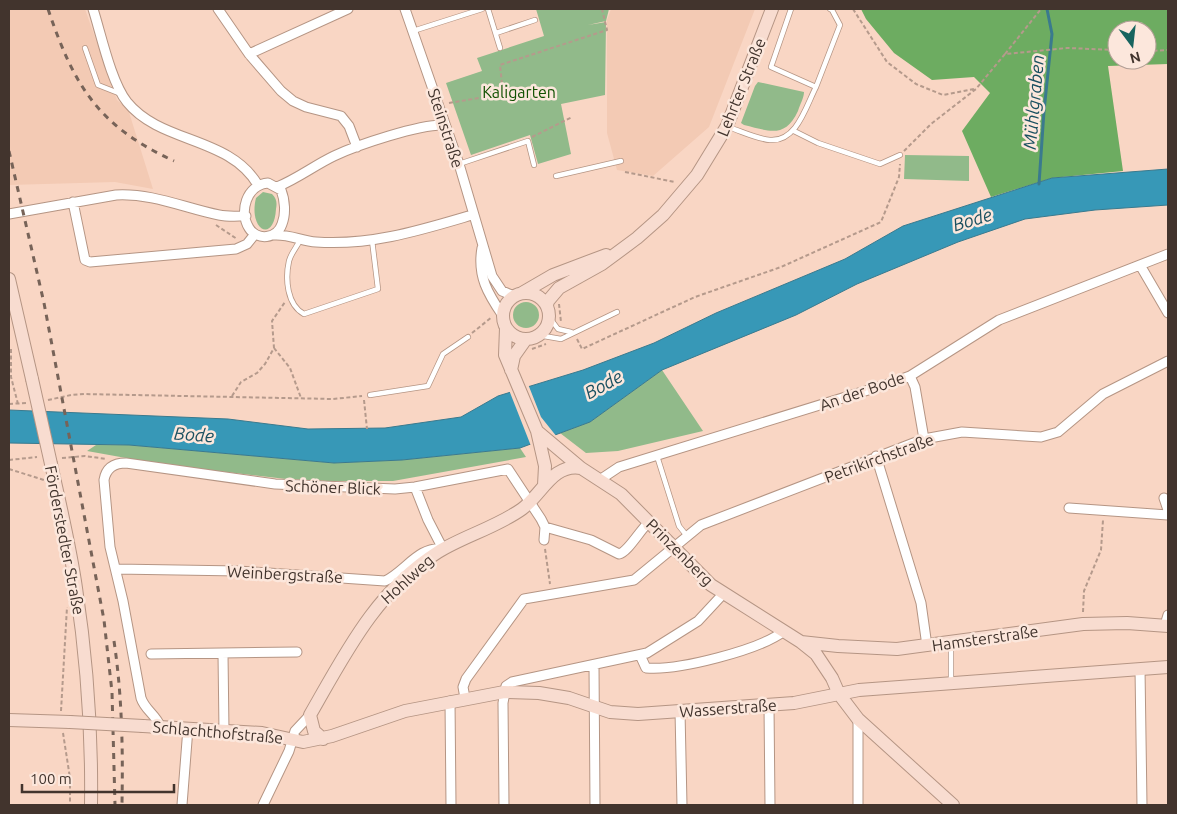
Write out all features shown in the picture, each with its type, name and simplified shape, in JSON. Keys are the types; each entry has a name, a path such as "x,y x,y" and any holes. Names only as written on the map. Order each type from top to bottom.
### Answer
{"main road":[{"name":"Lehrter Straße","path":"548,311 548,301 558,288 602,264 663,215 710,156 727,126 772,9"},
{"name":"Lehrter Straße","path":"518,294 553,275 622,249"},
{"name":"Förderstedter Straße","path":"9,279 78,598 89,698 91,805"},
{"path":"513,374 514,356 526,339 538,335 546,326 548,311 536,295 518,294 506,303 501,320 504,350 513,374 537,431 542,450 545,466 544,485"},
{"path":"501,320 514,335 526,339"},
{"name":"Prinzenberg","path":"537,431 582,468 621,494 699,575 801,642 816,654 832,678 839,694 858,719 953,805"},
{"name":"Hohlweg","path":"310,715 359,630 378,606 406,577 444,549 511,516 530,502 544,485 564,469 582,468"},
{"name":"Hamsterstraße","path":"801,642 897,649 1083,624 1167,622"},
{"name":"Wasserstraße","path":"323,739 405,711 504,692 539,693 569,698 610,712 638,714 769,706 803,702 859,690 1168,667"},
{"path":"310,715 314,731 323,739"},
{"path":"9,720 66,722"},
{"name":"Schlachthofstraße","path":"66,722 262,733 303,742 323,739"}],"street":[{"path":"93,9 122,95 129,104 153,122 230,157 247,171 258,185"},
{"path":"218,9 248,54 293,101 341,116 349,126 357,147"},
{"path":"248,54 348,9"},
{"name":"Steinstraße","path":"404,9 459,164 482,248 497,286 502,292 518,294"},
{"path":"277,186 336,155 357,147 425,126 444,125"},
{"path":"274,234 282,226 284,208 282,194 277,186 268,183 258,185 248,194 246,216 248,226 255,234 263,237 283,234 300,240 316,242 372,240 414,233 472,215"},
{"path":"9,214 116,195 136,194 218,215 246,216"},
{"path":"73,202 85,260 90,262 236,249 247,244 255,234"},
{"name":"Steinstraße","path":"482,248 480,259 484,284 501,320"},
{"name":"An der Bode","path":"601,479 613,470 784,418 910,376 999,320 1168,254"},
{"path":"1140,265 1168,313"},
{"name":"Petrikirchstraße","path":"465,698 463,687 466,679 524,599 634,580 706,522 924,439 962,432 1041,437 1058,432 1104,394 1168,360"},
{"path":"910,376 915,387 924,439"},
{"path":"876,456 921,603 928,646"},
{"name":"Schöner Blick","path":"116,464 126,463 275,484 395,489 416,487 508,469 530,502"},
{"path":"116,464 106,472 104,484 110,547 143,706 157,719 160,726"},
{"path":"416,487 428,520 444,549"},
{"path":"1164,498 1168,510"},
{"path":"530,502 545,528 544,540"},
{"path":"1070,508 1168,515"},
{"path":"545,528 591,540 619,554 625,551 649,522"},
{"name":"Weinbergstraße","path":"116,569 239,571 379,581 390,578 426,550 432,548 444,549"},
{"path":"504,805 504,692 506,686 512,682 640,655 698,621 724,593"},
{"path":"640,655 646,668 687,665 759,644 776,638 784,631"},
{"path":"151,654 297,652"},
{"path":"222,654 224,731"},
{"path":"594,665 595,805"},
{"path":"1140,669 1142,805"},
{"path":"450,701 451,805"},
{"path":"769,706 770,805"},
{"path":"680,711 682,805"},
{"path":"263,805 289,751 295,731 310,715"},
{"path":"858,719 858,805"},
{"path":"182,805 188,728"}],"lane":[{"path":"413,31 482,9"},
{"path":"488,9 500,48"},
{"path":"791,9 771,67 816,87"},
{"path":"727,126 770,140 786,138 794,131 816,87 840,25 830,9"},
{"path":"496,33 535,20"},
{"path":"85,48 98,85 122,95"},
{"path":"794,131 818,143 880,164 900,155"},
{"path":"459,164 528,141 534,165"},
{"path":"556,176 621,161"},
{"path":"300,240 289,260 289,296 295,309 304,314 378,288 372,240"},
{"path":"548,311 558,330 573,332"},
{"path":"538,335 561,339 617,312"},
{"path":"370,395 428,386 444,354 468,337"},
{"path":"657,456 679,526 687,536"},
{"path":"951,643 951,683"}],"path":[{"path":"439,105 503,94 500,66 607,30 602,9"},
{"path":"853,9 887,62 916,84 943,95 976,89"},
{"path":"570,342 577,339 582,349 695,297 781,266 881,222 899,177 900,155 931,124 976,89 1041,9"},
{"path":"1005,54 1067,48 1107,50"},
{"path":"528,141 532,136 572,117"},
{"path":"625,172 680,183"},
{"path":"232,396 241,382 257,373 265,364 274,348 272,322 286,302 285,294"},
{"path":"468,337 501,320"},
{"path":"9,348 11,349 13,391 18,404"},
{"path":"274,348 290,368 301,398"},
{"path":"44,401 71,395 333,399 364,396 367,429"},
{"path":"9,404 27,403"},
{"path":"9,460 49,460 85,456 115,460 116,464"},
{"path":"9,469 39,480 54,480"},
{"path":"1083,624 1084,591 1102,550 1104,511"},
{"path":"544,540 548,574"},
{"path":"70,805 66,722 65,608 78,598"}],"shaded area":[{"path":"9,9 85,9 117,100 128,109 153,189 115,182 9,185"},
{"path":"611,9 755,9 709,127 653,176 617,170 607,133 607,20"}],"green space":[{"name":"Kaligarten","path":"536,9 609,9 606,21 588,25 606,22 605,95 561,104 571,154 538,164 530,135 471,155 446,83 482,71 477,58 544,36"},
{"path":"861,9 1168,9 1168,64 1157,64 1157,20 1107,20 1107,70 1109,70 1123,171 1052,178 991,197 962,131 990,93 974,77 932,80 894,53 866,19"},
{"path":"758,82 804,92 798,111 788,126 776,131 769,131 741,123"},
{"path":"905,155 969,156 969,181 904,179"},
{"path":"263,192 272,194 276,203 274,220 271,227 267,229 262,229 258,225 254,209 256,198"},
{"path":"526,302 535,306 539,315 535,324 526,328 517,324 513,315 517,306"},
{"path":"662,370 703,431 618,451 586,453 560,433 590,422"},
{"path":"96,445 129,445 334,463 402,460 520,448 526,457 393,481 328,481 286,479 165,465 87,451"}],"water":[{"name":"Bode","path":"1168,169 1168,205 1095,210 1025,219 958,242 857,284 796,315 662,370 590,422 520,448 402,460 334,463 129,445 9,443 9,410 228,419 308,429 385,428 461,417 498,396 583,370 654,343 716,313 845,259 903,226 1052,178"}],"pier":[{"path":"528,384 541,417 557,437 531,446 509,390"}],"waterway":[{"name":"Mühlgraben","path":"1039,184 1052,34 1047,9"}],"railway":[{"path":"48,9 68,60 79,82 92,101 126,133 148,148 174,161"},
{"path":"9,151 44,303 104,620 112,692 115,805"},
{"path":"114,641 119,681 122,803"}]}
